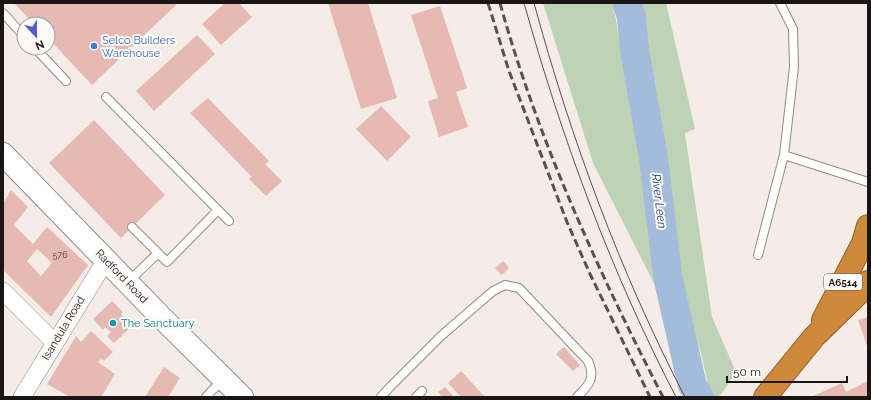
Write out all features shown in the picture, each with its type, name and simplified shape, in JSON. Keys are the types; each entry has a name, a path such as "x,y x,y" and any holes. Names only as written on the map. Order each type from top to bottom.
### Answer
{"highway":[{"name":"A6514","path":"814,337 863,243 868,226"},
{"name":"A6514","path":"765,397 814,337 867,286"}],"street":[{"name":"Radford Road","path":"5,163 106,260 242,397"},
{"name":"Isandula Road","path":"22,397 54,342 106,260"},
{"path":"3,291 54,342"}],"lane":[{"path":"758,255 784,155 794,67 793,29 780,3"},
{"path":"3,14 16,28"},
{"path":"43,56 66,81"},
{"path":"106,97 229,221"},
{"path":"784,155 868,182"},
{"path":"132,227 167,262 218,210"},
{"path":"128,282 158,253"},
{"path":"381,397 441,336 493,291 505,285 519,288 588,361 592,368 592,377 588,387 577,397"},
{"path":"206,397 224,379"}],"green space":[{"path":"543,3 613,3 664,303 593,163"},
{"path":"637,3 666,3 695,129 685,133 712,317 736,372 718,397 711,397 701,353 684,298 672,219 665,147 657,95 644,27"}],"building":[{"name":"Selco Builders Warehouse","path":"14,3 178,3 92,85 56,47 56,16 26,16"},
{"path":"225,3 239,3 252,17 221,45 202,24"},
{"path":"328,3 368,3 397,98 361,109"},
{"path":"440,6 467,88 456,92 468,127 439,137 428,101 438,98 411,15"},
{"path":"197,35 215,54 154,111 136,91"},
{"path":"208,98 269,161 265,164 282,181 266,196 249,179 252,177 190,113"},
{"path":"381,106 411,137 387,161 356,129"},
{"path":"94,120 165,195 121,238 49,163"},
{"path":"11,190 28,207 14,225 33,244 47,227 88,265 51,317 3,270 3,204","holes":["37,249 52,263 41,276 27,261"]},
{"path":"503,261 509,268 502,275 495,268"},
{"name":"The Sanctuary","path":"112,301 123,312 121,314 132,326 114,343 107,336 111,332 105,327 103,330 93,319"},
{"path":"868,317 868,346 867,346 858,320"},
{"path":"91,331 113,352 104,361 101,359 98,362 115,374 101,397 70,397 47,384 76,336 81,342"},
{"path":"564,347 580,365 573,371 556,354"},
{"path":"164,367 180,378 168,397 145,397"},
{"path":"461,371 485,397 461,397 448,383"},
{"path":"868,381 868,395 863,397 811,397 842,383 846,392"},
{"path":"445,387 454,397 442,397 438,392"}],"waterway":[{"name":"River Leen","path":"627,3 631,15 635,53 653,155 668,278 692,384 699,397"}],"tram line":[{"path":"524,3 555,104 590,204 630,302 676,397"},
{"path":"534,3 564,104 599,204 639,302 685,397"}],"railway":[{"path":"488,3 509,71 567,222 590,274 650,397"},
{"path":"500,3 532,105 571,204 615,302 663,397"}],"place":[{"name":"Selco Builders Warehouse","path":"94,46"},
{"name":"The Sanctuary","path":"113,323"}]}
